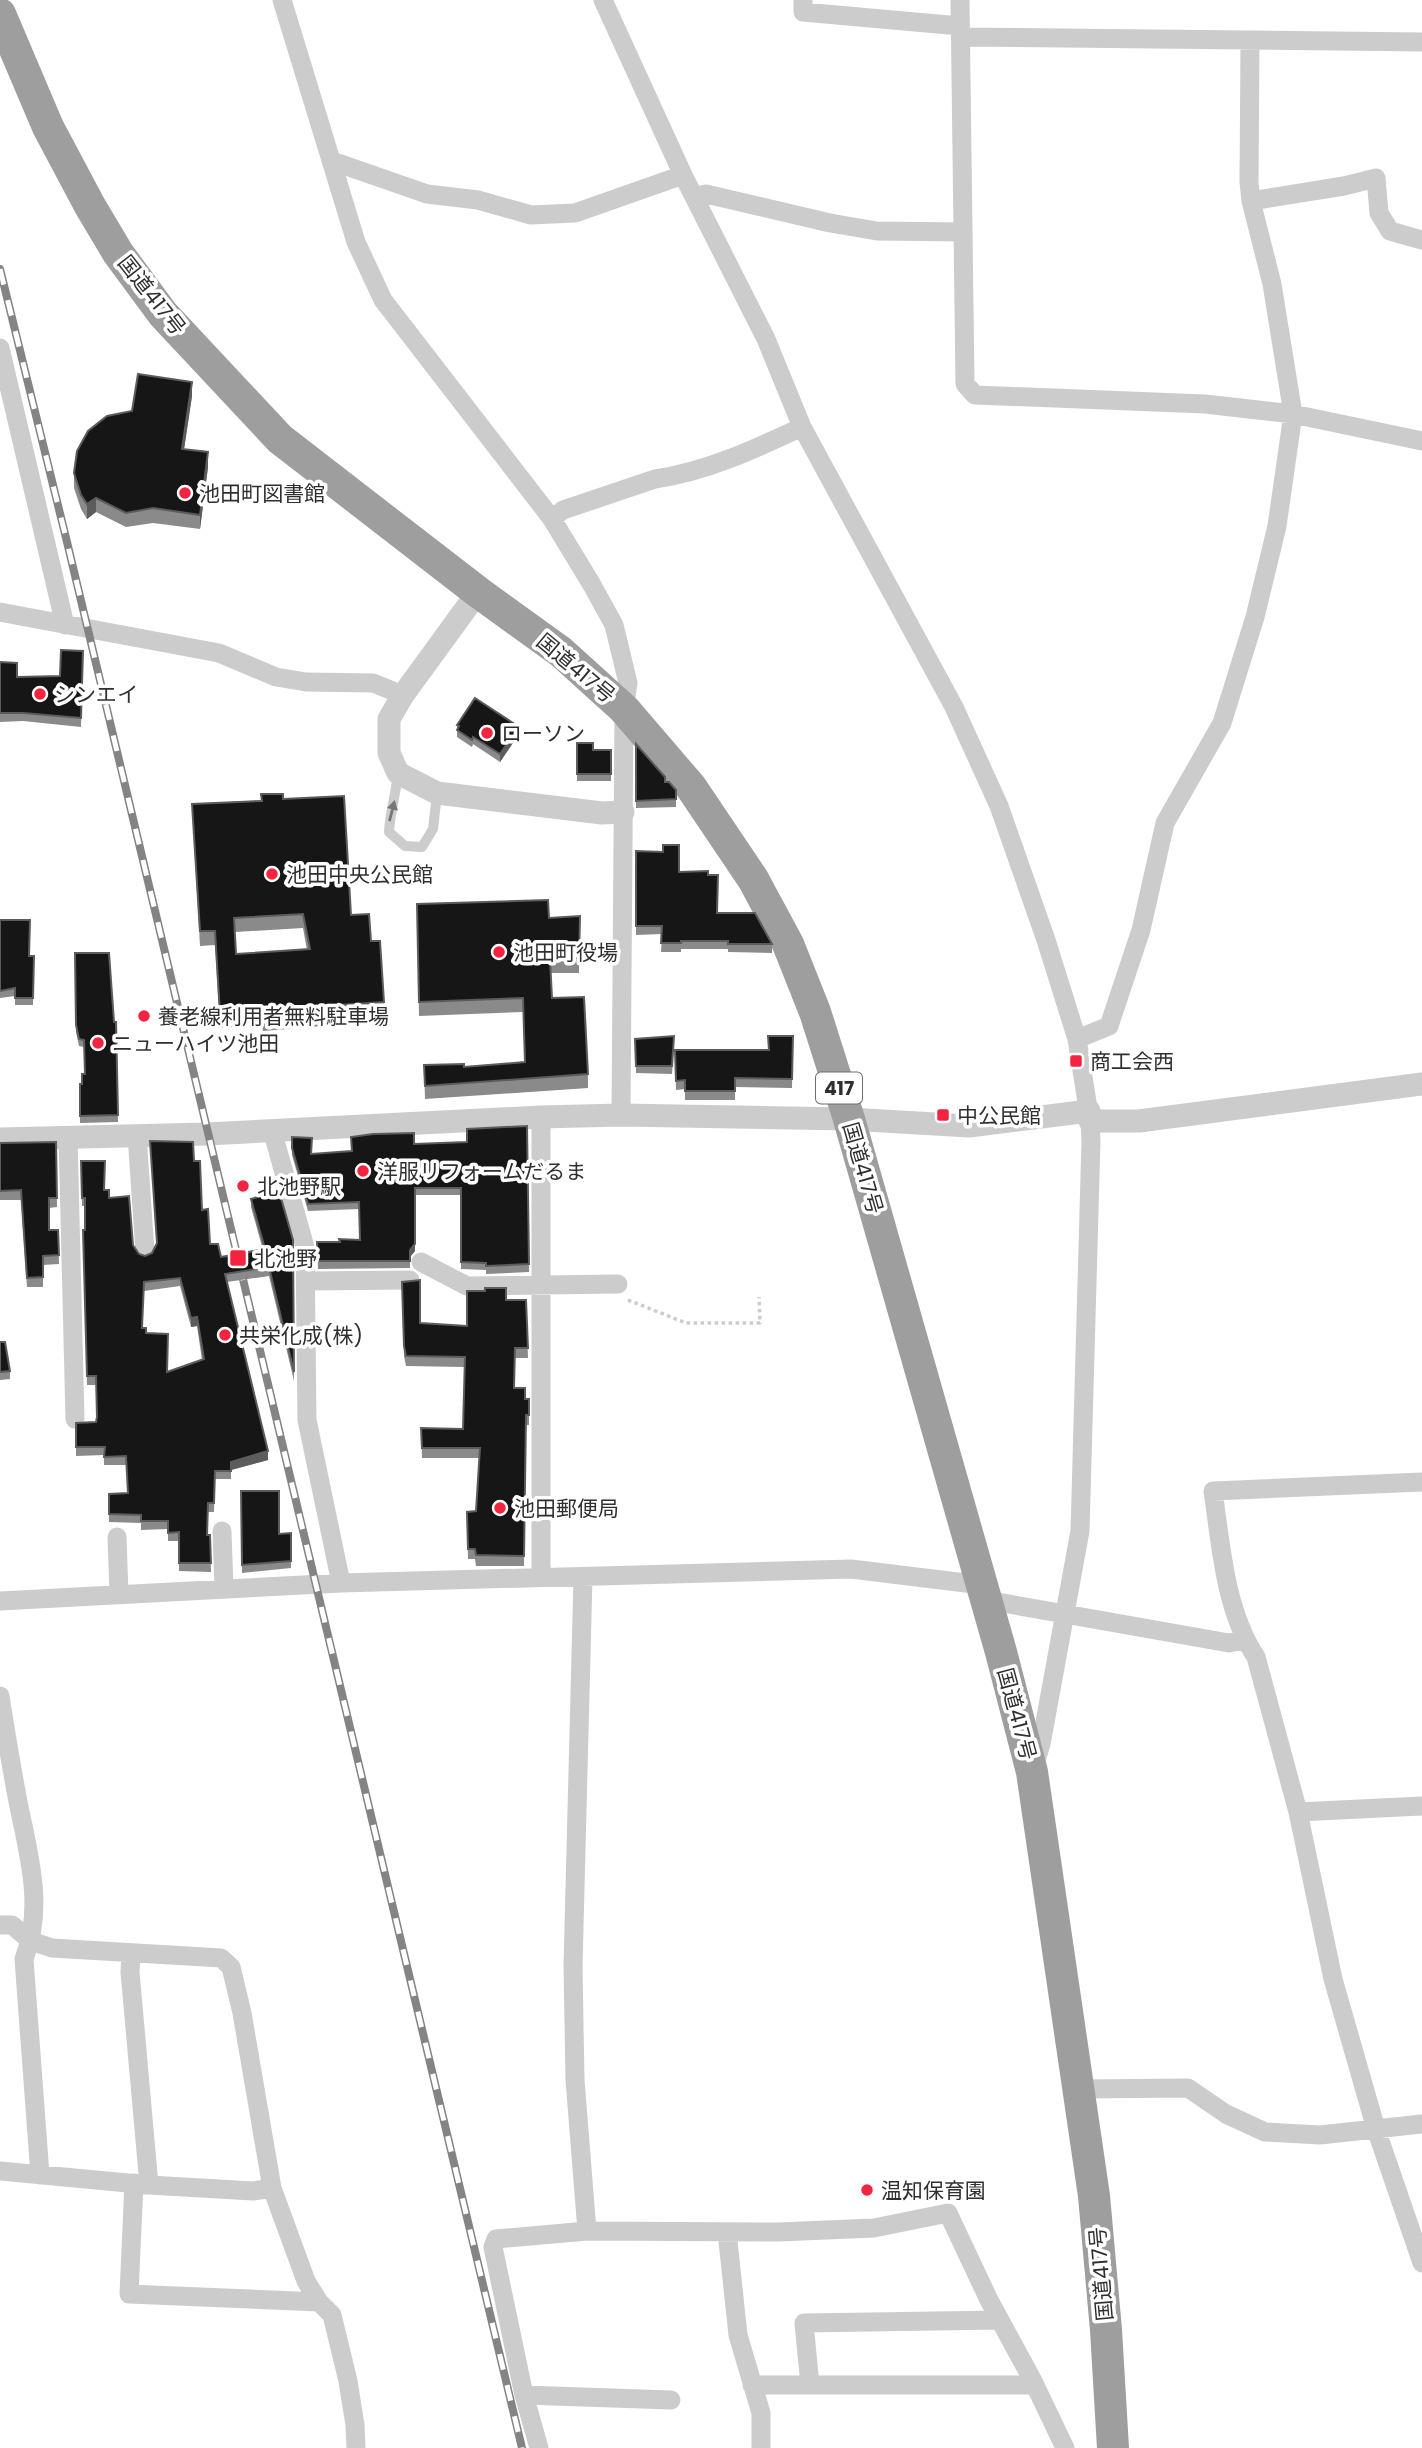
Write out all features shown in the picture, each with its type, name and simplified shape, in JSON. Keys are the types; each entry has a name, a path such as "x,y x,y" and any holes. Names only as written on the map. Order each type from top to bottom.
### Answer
{"highway":[{"name":"国道417号","path":"0,14 48,127 90,206 118,253 163,314 280,439 478,592 561,652 624,709 691,787 758,890 788,944 815,1012 849,1119 984,1592 1032,1772 1094,2196 1113,2448"}],"street":[{"path":"282,0 356,242 383,300 552,519 614,625 628,683 624,709 621,1115"},
{"path":"603,0 683,175 766,339 802,427 954,707 999,806 1077,1039 1090,1116 1080,1531 1041,1744 1032,1772"},
{"path":"803,0 803,12 961,32 1250,41 1422,42"},
{"path":"960,0 965,383 975,395 1205,404 1293,414 1422,441"},
{"path":"1077,1039 1109,1026 1141,930 1165,822 1222,723 1255,617 1277,526 1293,414 1272,284 1251,201 1250,41"},
{"path":"332,161 427,194 478,200 531,215 575,213 683,175"},
{"path":"1251,201 1376,178 1379,213 1390,231 1422,240"},
{"path":"694,197 706,194 830,223 877,231 963,232"},
{"path":"0,348 65,625"},
{"path":"552,519 563,510 655,479 670,477 743,454 802,427"},
{"path":"478,592 403,695 389,719 389,753 398,773 437,793 602,813 623,812"},
{"path":"0,612 219,653 276,677 306,682 373,683 403,695"},
{"path":"0,1139 621,1115 849,1119 969,1126 1090,1116 1139,1121 1422,1084"},
{"path":"541,1117 541,1578"},
{"path":"272,1130 305,1247 307,1420 341,1583"},
{"path":"137,1135 145,1252"},
{"path":"68,1137 75,1419"},
{"path":"421,1262 467,1286 613,1284"},
{"path":"306,1281 410,1280"},
{"path":"1422,1482 1213,1491 1227,1582 1245,1640 1256,1657 1298,1812 1333,1979 1376,2129 1422,2263"},
{"path":"222,1531 224,1589"},
{"path":"117,1537 119,1594"},
{"path":"0,1601 341,1583 850,1569 984,1592 1065,1612 1229,1643 1245,1640"},
{"path":"583,1577 573,1966 575,2080 587,2231"},
{"path":"0,1696 8,1793 34,1882 34,1923 24,1959 40,2175"},
{"path":"1298,1812 1422,1806"},
{"path":"0,1925 12,1924 31,1941 52,1948 221,1958 230,1967 242,2013 272,2188 306,2281 318,2302 332,2315 348,2381 356,2448"},
{"path":"131,1953 141,2184 130,2294 318,2302"},
{"path":"1079,2090 1188,2088 1226,2113 1265,2132 1320,2135 1422,2124"},
{"path":"0,2171 253,2191 272,2188"},
{"path":"539,2448 524,2395 493,2247 496,2239 587,2231 727,2232 874,2228 948,2213 1065,2448"},
{"path":"727,2232 738,2335 761,2413 761,2448"},
{"path":"810,2385 804,2323 1000,2320"},
{"path":"752,2385 1034,2385"},
{"path":"524,2395 671,2400"}],"lane":[{"path":"398,773 389,832 405,846 422,847 433,829 437,793"}],"path":[{"path":"613,1284 611,1293 686,1323 760,1323 759,1297"}],"building":[{"path":"138,374 192,382 182,449 208,452 200,515 153,508 126,513 96,498 87,504 81,495 74,473 77,451 88,431 107,416 132,411"},
{"name":"シンエイ","path":"61,650 83,651 81,718 0,713 0,662 17,663 17,677 60,676"},
{"name":"ローソン","path":"475,698 519,727 500,754 457,730 457,725"},
{"path":"577,743 593,743 593,750 611,750 611,774 577,774"},
{"path":"636,744 665,777 665,782 669,782 676,790 676,799 636,801"},
{"name":"池田中央公民館","path":"261,794 283,794 283,799 344,796 351,915 369,914 371,941 380,941 384,1002 324,1006 323,1011 263,1017 262,1011 220,1014 215,931 200,931 192,804 262,801","holes":["303,914 310,949 236,954 234,918"]},
{"path":"663,845 679,845 679,872 708,871 708,875 718,875 717,913 755,913 772,944 728,944 728,941 661,943 662,926 636,926 636,851 663,852"},
{"path":"548,900 549,918 580,916 579,960 550,959 552,998 584,997 588,1074 425,1086 424,1065 464,1064 464,1067 525,1062 523,998 419,1002 417,904"},
{"path":"0,920 30,920 29,956 34,956 33,998 15,998 15,988 0,991"},
{"path":"75,953 109,953 116,1022 118,1115 80,1116 80,1084 82,1074 85,1074 84,1040 79,1039 76,1025"},
{"path":"674,1036 672,1066 636,1066 635,1039"},
{"path":"768,1036 793,1036 792,1079 735,1078 735,1091 685,1091 685,1080 676,1081 675,1050 769,1050"},
{"path":"527,1126 529,1264 486,1266 486,1263 461,1262 461,1188 415,1188 415,1244 410,1250 410,1261 318,1261 317,1242 360,1240 359,1202 308,1204 292,1148 292,1137 312,1138 311,1154 352,1151 351,1137 373,1134 414,1133 414,1144 467,1142 467,1129"},
{"path":"150,1141 193,1142 194,1161 200,1161 202,1210 208,1209 210,1244 218,1244 221,1257 265,1249 251,1199 279,1191 293,1240 294,1372 269,1267 225,1274 268,1451 231,1462 231,1471 215,1471 214,1503 208,1503 207,1535 210,1535 211,1563 179,1563 179,1532 168,1533 168,1521 141,1521 141,1515 109,1514 109,1494 128,1493 126,1456 104,1457 105,1447 76,1447 76,1423 96,1422 97,1417 96,1376 87,1376 83,1230 85,1198 82,1198 81,1161 105,1161 104,1190 109,1190 109,1198 129,1196 133,1245 139,1254 145,1256 152,1253 157,1243","holes":["180,1278 191,1318 197,1317 204,1359 167,1372 168,1334 146,1333 146,1328 142,1328 144,1282"]},
{"path":"56,1142 57,1198 49,1198 49,1230 58,1230 59,1255 43,1256 43,1277 27,1278 21,1190 0,1191 0,1143"},
{"path":"420,1280 420,1323 467,1326 467,1291 506,1288 506,1300 526,1300 528,1348 515,1348 514,1388 525,1388 525,1399 529,1399 529,1415 526,1415 524,1556 476,1555 475,1549 468,1549 467,1512 476,1511 480,1448 422,1448 421,1428 463,1429 465,1357 406,1356 402,1282"},
{"path":"0,1342 5,1342 10,1371 0,1372"},
{"path":"241,1491 279,1491 279,1534 291,1533 291,1561 242,1565"}],"railway":[{"path":"0,269 522,2448"}],"place":[{"name":"池田町図書館","path":"185,493"},
{"name":"シンエイ","path":"40,694"},
{"name":"ローソン","path":"487,733"},
{"name":"池田中央公民館","path":"272,874"},
{"name":"池田町役場","path":"499,952"},
{"name":"養老線利用者無料駐車場","path":"144,1016"},
{"name":"ニューハイツ池田","path":"98,1043"},
{"name":"商工会西","path":"1076,1061"},
{"name":"中公民館","path":"943,1115"},
{"name":"洋服リフォームだるま","path":"363,1171"},
{"name":"北池野駅","path":"243,1186"},
{"name":"北池野","path":"238,1258"},
{"name":"共栄化成(株)","path":"225,1335"},
{"name":"池田郵便局","path":"500,1508"},
{"name":"温知保育園","path":"867,2190"}]}
